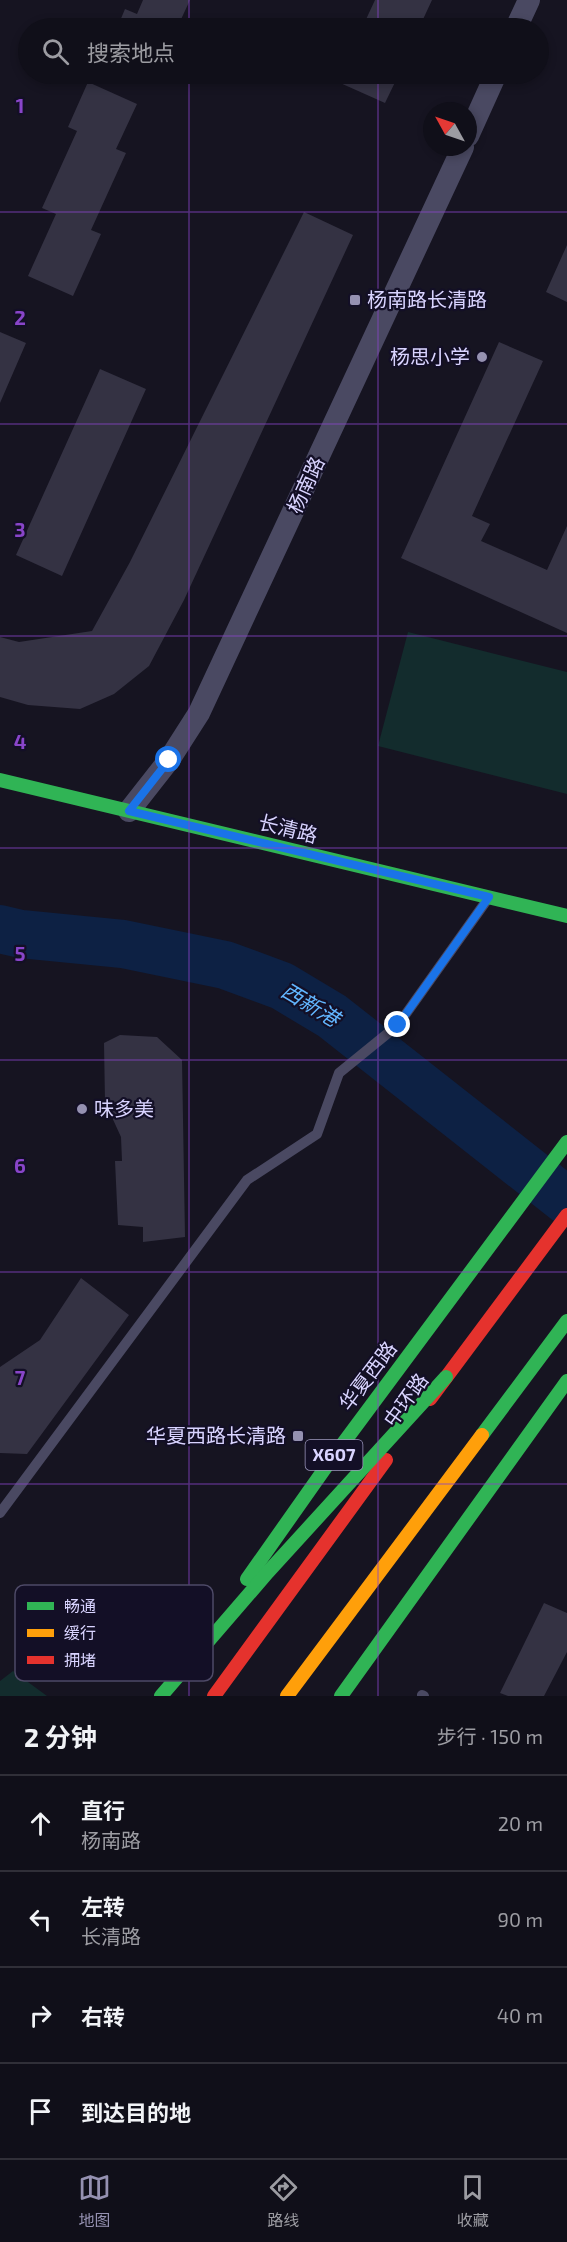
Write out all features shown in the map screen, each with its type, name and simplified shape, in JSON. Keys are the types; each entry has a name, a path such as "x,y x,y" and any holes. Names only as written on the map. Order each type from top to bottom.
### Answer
{"main road":[{"name":"长清路","path":"0,780 567,916"},
{"name":"华夏西路","path":"213,1626 333,1457 567,1142"},
{"name":"中环路","path":"214,1696 567,1215"},
{"path":"287,1696 567,1321"},
{"path":"213,1637 268,1572 446,1377"},
{"path":"341,1696 567,1381"},
{"name":"华夏西路","path":"163,1696 174,1681"},
{"path":"163,1696 176,1681"}],"street":[{"path":"521,18 529,0"},
{"path":"477,116 491,84"},
{"name":"杨南路","path":"129,811 169,760 200,713 459,156"}],"lane":[{"path":"0,1513 247,1180 316,1134 339,1073 398,1025 489,897"}],"green space":[{"path":"408,632 567,672 567,794 378,746"},
{"path":"13,1671 15,1681 27,1681 47,1696 0,1696 0,1681"}],"building":[{"path":"143,0 190,0 182,18 121,18 125,9 137,14"},
{"path":"375,0 432,0 424,18 367,18"},
{"path":"87,84 92,84 137,104 116,149 126,153 91,230 101,234 73,296 28,276 56,214 42,208 77,131 68,127"},
{"path":"342,84 394,84 385,103"},
{"path":"304,212 353,235 184,600 149,666 114,694 80,709 28,705 0,697 0,637 19,642 92,631 130,562"},
{"path":"567,245 567,302 546,292"},
{"path":"0,332 26,343 0,403"},
{"path":"499,342 543,361 472,516 490,524 481,541 547,570 567,526 567,633 401,558"},
{"path":"100,369 146,389 62,576 16,555"},
{"path":"120,1035 157,1037 182,1060 185,1237 143,1242 143,1227 118,1225 115,1161 122,1161 121,1137 105,1102 104,1043"},
{"path":"81,1278 129,1315 27,1454 0,1453 0,1367 40,1340"},
{"path":"544,1603 567,1613 567,1652 544,1696 508,1696 500,1693"}],"waterway":[{"name":"西新港","path":"0,929 21,934 123,944 225,965 282,986 332,1016 567,1201"}],"traffic: fast":[{"path":"0,780 567,916"},
{"path":"247,1579 333,1457 567,1142"},
{"path":"482,1435 567,1321"},
{"path":"213,1636 446,1377"},
{"path":"341,1696 567,1381"},
{"path":"161,1696 174,1681"}],"traffic: slow":[{"path":"287,1696 482,1435"}],"traffic: jam":[{"path":"430,1399 567,1215"},
{"path":"214,1696 386,1460"}],"place":[{"name":"杨南路长清路","path":"355,300"},
{"name":"杨思小学","path":"482,357"},
{"name":"味多美","path":"82,1109"},
{"name":"华夏西路长清路","path":"298,1436"}],"route":[{"path":"169,760 129,811 489,897 398,1025"}]}
